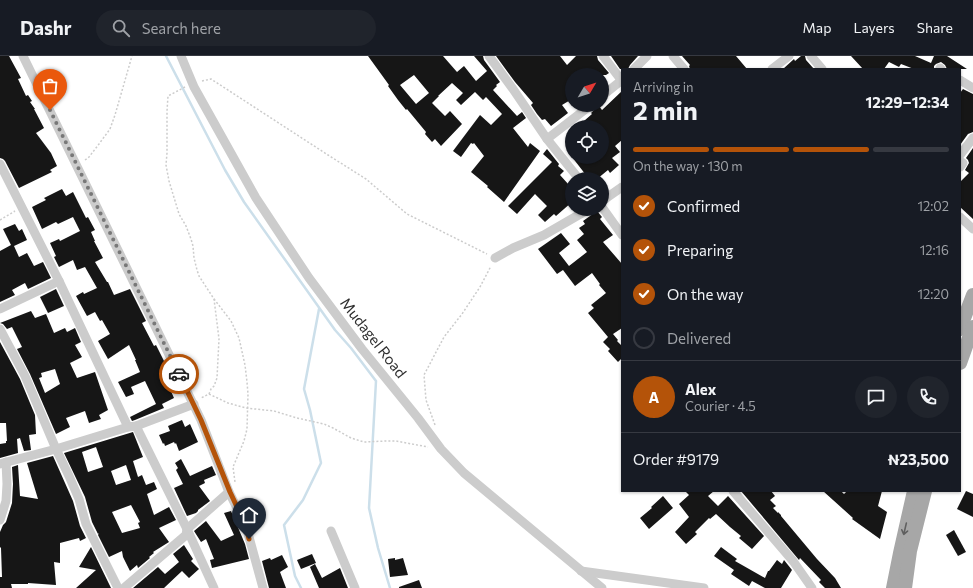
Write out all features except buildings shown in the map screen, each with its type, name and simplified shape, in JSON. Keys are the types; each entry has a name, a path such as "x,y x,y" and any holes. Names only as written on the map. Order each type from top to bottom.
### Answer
{"main road":[{"path":"961,326 973,295"},
{"path":"961,360 973,327"},
{"path":"894,588 914,492"},
{"path":"905,588 910,551 925,492"}],"street":[{"path":"23,56 194,404 230,492 246,526 263,588"},
{"name":"Mudagel Road","path":"181,56 212,120 256,198 309,278 362,349 441,449 464,473 502,506 602,588"},
{"path":"489,56 547,139 574,172"},
{"path":"603,56 621,79"},
{"path":"635,68 647,56"},
{"path":"673,56 683,68"},
{"path":"773,68 789,56"},
{"path":"811,56 821,68"},
{"path":"609,90 621,81"},
{"path":"961,81 973,88"},
{"path":"547,139 582,112"},
{"path":"961,154 973,138"},
{"path":"0,164 132,426 188,529 214,588"},
{"path":"609,196 621,188"},
{"path":"495,258 513,248 544,235 578,216"},
{"path":"608,216 621,234"},
{"path":"961,218 973,230"},
{"path":"0,309 58,281"},
{"path":"0,329 25,376 69,476 86,524 118,588"},
{"path":"0,520 6,501 7,484 3,463 132,426 194,404"},
{"path":"124,588 186,535 188,529 230,492"},
{"path":"734,492 793,561 812,588"},
{"path":"331,532 354,588"},
{"path":"581,571 704,588"}],"path":[{"path":"76,165 89,157 110,129 116,115 132,56"},
{"path":"230,492 235,485 233,467 246,434 248,394 239,338 231,321 199,276 191,239 179,214 169,181 166,165 168,96 193,83 211,79 366,179 407,214 495,258 480,287 444,337 424,375 426,400 437,429"},
{"path":"0,220 22,207"},
{"path":"214,299 219,339 217,378 209,394 228,403 247,408 274,411 324,424 351,438 364,442 396,441 441,449"}],"waterway":[{"path":"166,56 225,170 244,202 335,330 376,381 369,508 378,548 390,588"},
{"path":"301,588 295,576 284,525 303,500 321,463 304,389 319,309"}],"way so far":[{"path":"50,110 179,374"}],"route":[{"path":"179,374 201,420 230,492 246,526 249,539"}]}
